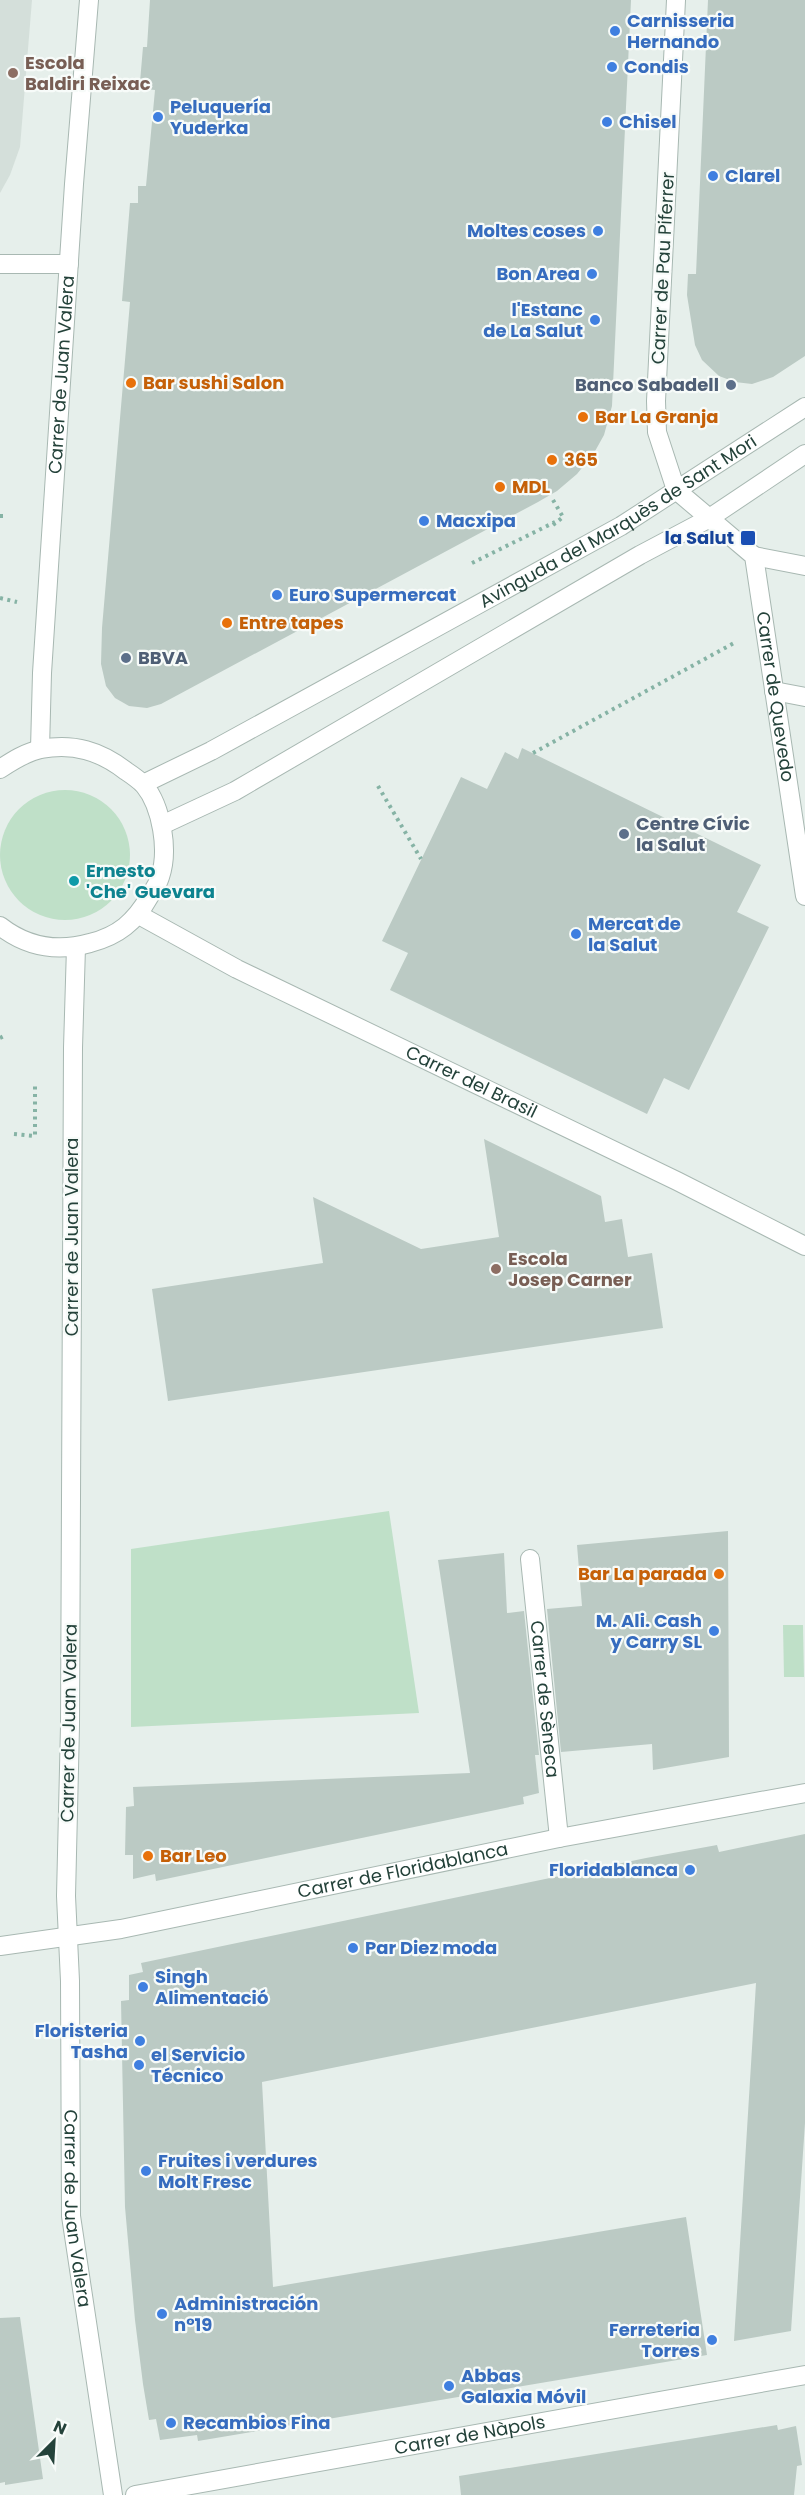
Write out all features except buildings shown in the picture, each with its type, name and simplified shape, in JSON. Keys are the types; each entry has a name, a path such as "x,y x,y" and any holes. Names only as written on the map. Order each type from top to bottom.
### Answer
{"street":[{"name":"Carrer de Juan Valera","path":"40,749 42,673 89,0"},
{"name":"Carrer de Pau Piferrer","path":"676,0 656,401 657,432 676,490 708,519"},
{"path":"0,264 69,264"},
{"name":"Avinguda del Marquès de Sant Mori","path":"143,784 211,751 621,526 805,407"},
{"path":"162,825 235,791 630,560 708,519 805,454"},
{"path":"708,519 754,556 805,566"},
{"name":"Carrer de Quevedo","path":"754,556 805,896"},
{"path":"774,691 805,697"},
{"path":"0,769 17,758 40,749 73,747 106,756 143,784 162,825 164,845 160,877 139,915 107,939 76,947 56,949 30,943 0,926"},
{"name":"Carrer del Brasil","path":"139,915 237,969 677,1181 805,1246"},
{"name":"Carrer de Juan Valera","path":"76,947 73,1048 70,1726 66,1896 69,1938 71,2217 112,2495"},
{"name":"Carrer de Sèneca","path":"530,1559 559,1838"},
{"name":"Carrer de Floridablanca","path":"0,1946 122,1929 559,1838 805,1793"},
{"name":"Carrer de Nàpols","path":"135,2495 805,2375"}],"path":[{"path":"472,563 563,517 553,500"},
{"path":"0,598 18,602"},
{"path":"532,753 734,643"},
{"path":"378,786 421,859"},
{"path":"0,1038 6,1035"},
{"path":"14,1134 35,1136 34,1084"}],"shaded area":[{"name":"Escola Baldiri Reixac","path":"0,0 32,0 20,147 10,175 0,193"}],"green space":[{"path":"65,790 90,795 111,809 125,830 130,855 125,880 111,901 90,915 65,920 40,915 19,901 5,880 0,855 5,830 19,809 40,795"},
{"path":"389,1511 419,1713 131,1727 131,1549"},
{"path":"783,1625 803,1625 804,1677 784,1677"}],"place":[{"name":"Carnisseria Hernando","path":"615,31"},
{"name":"Condis","path":"612,67"},
{"name":"Escola Baldiri Reixac","path":"13,73"},
{"name":"Peluquería Yuderka","path":"158,117"},
{"name":"Chisel","path":"607,122"},
{"name":"Clarel","path":"713,176"},
{"name":"Moltes coses","path":"598,231"},
{"name":"Bon Area","path":"592,274"},
{"name":"l'Estanc de La Salut","path":"595,320"},
{"name":"Bar sushi Salon","path":"131,383"},
{"name":"Banco Sabadell","path":"731,385"},
{"name":"Bar La Granja","path":"583,417"},
{"name":"365","path":"552,460"},
{"name":"MDL","path":"500,487"},
{"name":"Macxipa","path":"424,521"},
{"name":"la Salut","path":"748,538"},
{"name":"Euro Supermercat","path":"277,595"},
{"name":"Entre tapes","path":"227,623"},
{"name":"BBVA","path":"126,658"},
{"name":"Centre Cívic la Salut","path":"624,834"},
{"name":"Ernesto 'Che' Guevara","path":"74,881"},
{"name":"Mercat de la Salut","path":"576,934"},
{"name":"Escola Josep Carner","path":"496,1269"},
{"name":"Bar La parada","path":"719,1574"},
{"name":"M. Ali. Cash y Carry SL","path":"714,1631"},
{"name":"Bar Leo","path":"148,1856"},
{"name":"Floridablanca","path":"690,1870"},
{"name":"Par Diez moda","path":"353,1948"},
{"name":"Singh Alimentació","path":"143,1987"},
{"name":"Floristeria Tasha","path":"140,2041"},
{"name":"el Servicio Técnico","path":"139,2065"},
{"name":"Fruites i verdures Molt Fresc","path":"146,2171"},
{"name":"Administración n°19","path":"162,2314"},
{"name":"Ferreteria Torres","path":"712,2340"},
{"name":"Abbas Galaxia Móvil","path":"449,2386"},
{"name":"Recambios Fina","path":"171,2423"}]}
